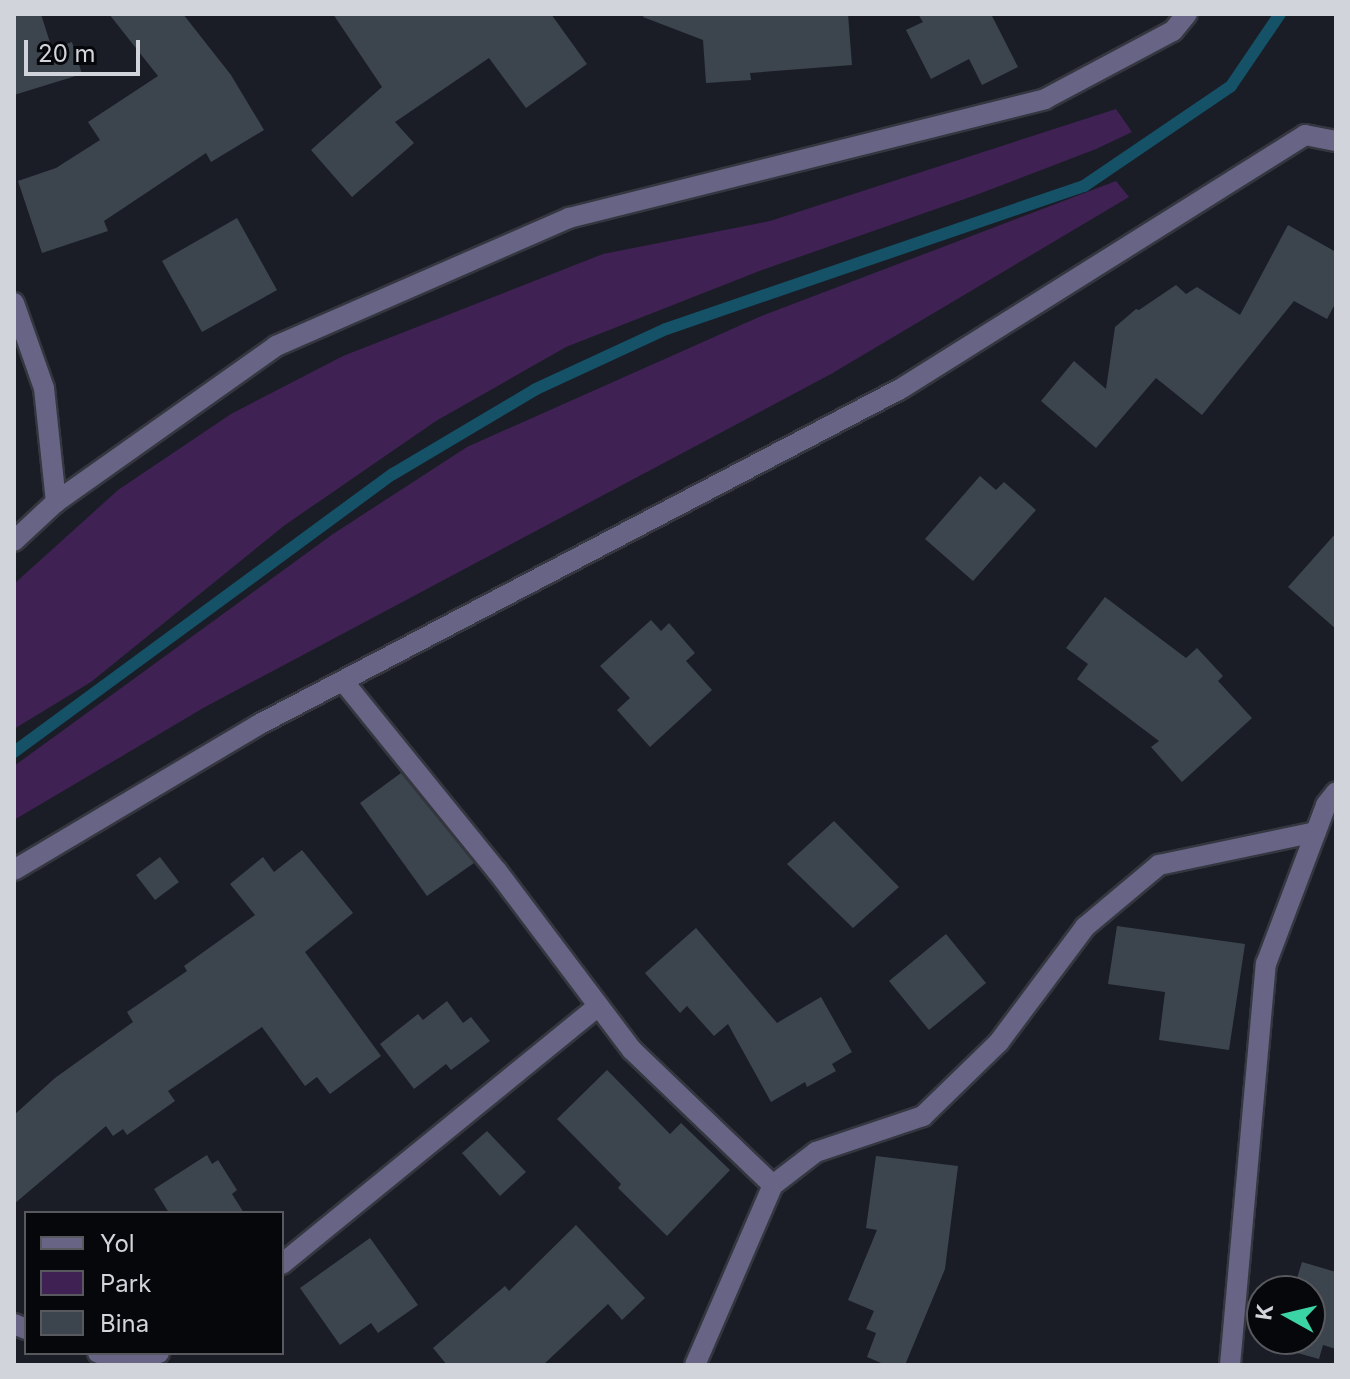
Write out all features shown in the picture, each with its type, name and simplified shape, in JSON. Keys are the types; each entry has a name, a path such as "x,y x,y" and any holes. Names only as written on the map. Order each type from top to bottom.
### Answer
{"street":[{"path":"14,541 56,502 276,346 569,218 1045,99 1173,31 1187,14"},
{"path":"14,870 258,725 902,388 1305,135 1336,141"},
{"path":"14,303 44,388 56,502"},
{"path":"343,681 497,871 632,1050 773,1185"},
{"path":"1230,1365 1266,964 1316,832 1336,792"},
{"path":"695,1365 773,1185 816,1152 923,1116 999,1042 1085,927 1159,865 1316,832"},
{"path":"284,1262 598,1006"},
{"path":"109,1355 137,1360 153,1355"}],"green space":[{"path":"1116,109 1132,132 1096,149 762,270 566,347 436,421 285,525 91,682 14,729 14,584 118,490 231,414 343,356 603,254 770,221"},
{"path":"1116,181 1129,197 831,374 205,707 14,820 14,766 333,534 467,447 759,317"}],"building":[{"path":"14,14 41,14 52,49 72,42 82,74 14,95"},
{"path":"109,14 183,14 231,75 264,130 211,162 206,153 104,221 108,231 42,253 18,181 56,168 100,140 88,122 158,76"},
{"path":"333,14 551,14 587,64 526,108 489,58 395,122 414,143 352,197 311,150 382,87"},
{"path":"644,14 848,14 852,65 750,73 751,80 706,83 703,40 643,17"},
{"path":"918,14 991,14 1018,67 982,85 969,59 931,79 906,30 923,22"},
{"path":"237,218 277,290 202,332 162,261"},
{"path":"1288,225 1336,252 1336,302 1327,319 1294,301 1202,415 1156,378 1096,448 1041,401 1074,361 1106,389 1115,327 1136,309 1139,310 1176,285 1186,294 1197,287 1240,315"},
{"path":"980,476 996,490 1004,482 1036,510 973,581 925,539"},
{"path":"1336,533 1336,629 1288,587"},
{"path":"1105,597 1186,658 1197,648 1223,676 1218,681 1252,718 1182,782 1151,747 1159,741 1077,679 1088,664 1066,648"},
{"path":"651,620 661,631 669,623 695,653 686,661 712,690 650,747 617,710 630,698 600,666"},
{"path":"401,773 474,863 427,896 360,803"},
{"path":"834,821 899,887 853,928 787,864"},
{"path":"302,850 353,913 305,952 381,1056 330,1094 317,1077 305,1086 262,1027 168,1091 175,1101 127,1135 123,1129 113,1136 106,1126 14,1204 14,1115 55,1078 133,1022 127,1012 187,971 184,966 255,915 230,884 263,857 274,872"},
{"path":"160,857 179,882 155,900 136,875"},
{"path":"1117,926 1245,944 1229,1050 1159,1040 1165,992 1108,984"},
{"path":"696,928 777,1023 821,997 852,1052 832,1064 836,1071 807,1087 805,1082 771,1102 728,1024 714,1036 687,1006 680,1013 645,973"},
{"path":"946,934 986,983 929,1030 889,981"},
{"path":"447,1001 463,1023 471,1017 490,1041 451,1070 446,1064 414,1089 380,1044 418,1014 423,1020"},
{"path":"607,1070 670,1134 681,1123 730,1170 667,1236 618,1188 621,1184 557,1119"},
{"path":"487,1131 526,1172 500,1196 462,1153"},
{"path":"207,1155 212,1164 218,1160 237,1190 232,1194 243,1211 168,1211 154,1189"},
{"path":"876,1156 958,1166 945,1269 905,1365 886,1365 867,1357 876,1333 866,1329 874,1311 848,1300 877,1230 866,1228"},
{"path":"576,1225 645,1298 622,1320 608,1304 543,1365 447,1365 433,1348 505,1286 509,1291"},
{"path":"370,1238 418,1305 378,1333 371,1323 340,1345 300,1288"},
{"path":"1302,1262 1336,1272 1336,1349 1326,1346 1326,1275 1298,1275"}],"waterway":[{"path":"14,752 393,474 536,389 666,329 1084,186 1231,86 1280,14"}]}
